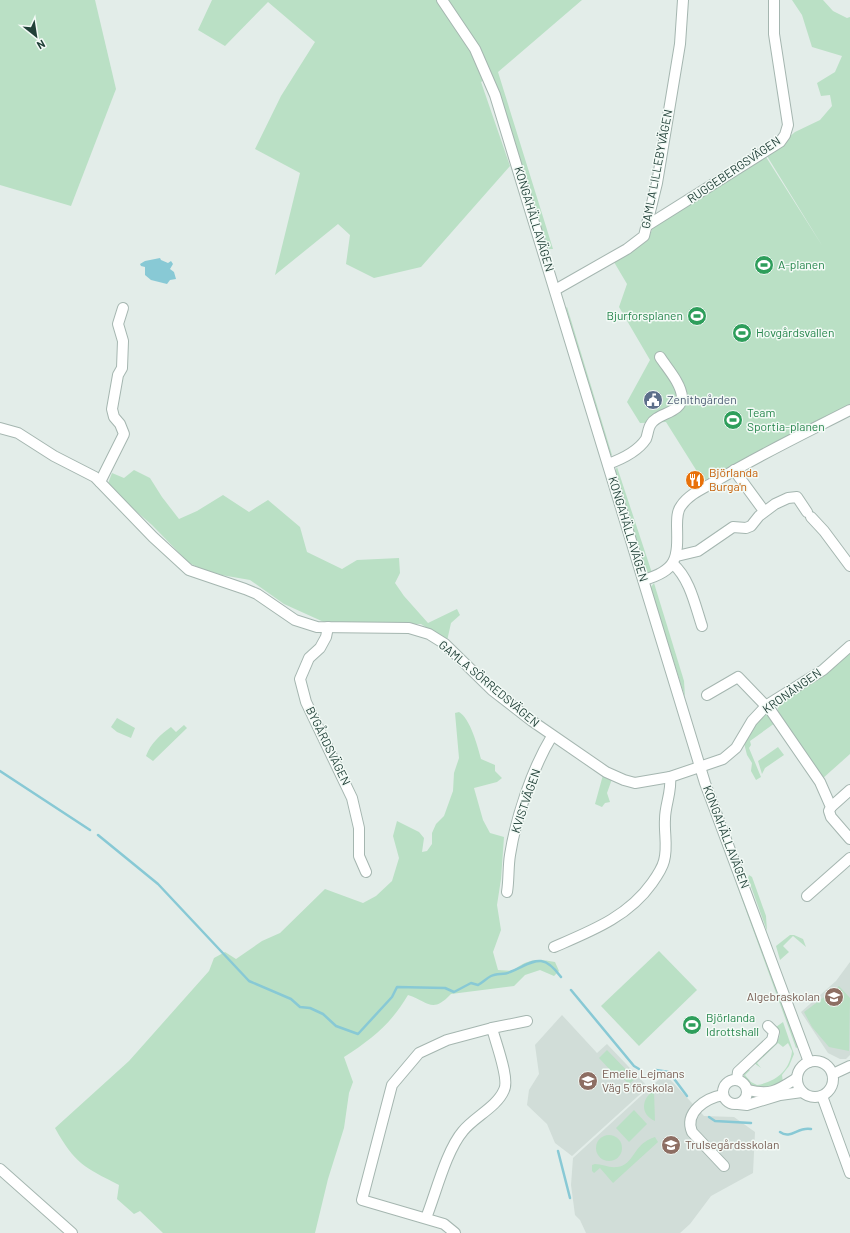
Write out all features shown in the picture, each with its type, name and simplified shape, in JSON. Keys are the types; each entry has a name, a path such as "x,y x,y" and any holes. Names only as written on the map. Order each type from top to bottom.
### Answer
{"street":[{"name":"KONGAHÄLLAVÄGEN","path":"442,0 467,35 487,75 508,134 701,767 809,1062"},
{"name":"GAMLA LILLEBYVÄGEN","path":"555,290 640,241 644,236 648,225 657,183 680,44 683,0"},
{"name":"RUGGEBERGSVÄGEN","path":"648,225 780,142 785,135 788,125 774,34 774,0"},
{"path":"100,482 124,434 120,424 114,417 112,409 118,375 122,368 123,341 118,324 123,308"},
{"path":"608,464 620,460 639,446 645,440 651,424 679,404 682,398 679,387 660,357"},
{"path":"702,626 685,579 675,560 677,518 681,506 692,495 734,470 850,410"},
{"name":"GAMLA SÖRREDSVÄGEN","path":"0,428 18,433 54,456 87,472 100,482 153,537 189,570 257,594 295,620 306,624 328,627 410,628 429,634 445,644 512,706 552,736 606,772 624,780 644,782 670,777 701,767"},
{"path":"734,470 764,511"},
{"path":"644,580 663,573 675,560 698,551 733,527 746,528 751,526 764,511 776,504 794,497 800,500 809,514 824,531 850,566"},
{"name":"BYGÅRDSVÄGEN","path":"328,627 326,637 320,648 309,658 300,679 306,702 352,798 359,828 360,856 366,872"},
{"name":"KRONÄNGEN","path":"701,767 731,755 752,721 767,706 823,670 850,646"},
{"path":"707,695 735,677 738,677 767,706 820,782 831,807"},
{"name":"KVISTVÄGEN","path":"507,892 509,857 516,824 542,754 552,736"},
{"path":"554,947 624,913 640,898 654,880 663,863 665,855 664,817 670,777"},
{"path":"850,790 831,807 829,811 831,817 850,839"},
{"path":"806,896 850,858"},
{"path":"455,1233 444,1224 362,1200 392,1085 419,1053 447,1040 526,1021"},
{"path":"737,1080 738,1072 772,1040 774,1032 768,1026"},
{"path":"426,1218 454,1144 463,1130 499,1098 505,1090 505,1078 492,1028"},
{"path":"738,1104 745,1099 748,1090 744,1083 737,1080 731,1080 726,1083 723,1089 723,1095 728,1102 738,1104 747,1105 780,1095 802,1092 811,1097 822,1096 828,1092 833,1085 833,1074 828,1066 822,1062 809,1062 801,1068 797,1078 779,1089 767,1094 748,1090"},
{"path":"833,1074 850,1066"},
{"path":"797,1078 802,1092"},
{"path":"723,1095 714,1097 705,1102 693,1113 689,1125 692,1132 724,1166"},
{"path":"822,1096 850,1173"},
{"path":"0,1169 72,1233"}],"shaded area":[{"name":"Algebraskolan","path":"850,962 850,1055 846,1059 840,1059 828,1053 801,1012 836,981"},
{"name":"Emelie Lejmans Väg 5 förskola","path":"562,1015 597,1053 607,1044 648,1087 572,1156 555,1143 547,1124 527,1105 529,1090 539,1074 535,1045"},
{"name":"Trulsegårdsskolan","path":"665,1074 704,1116 734,1117 755,1132 753,1173 711,1196 690,1224 680,1233 586,1233 580,1220 575,1215 571,1185 573,1158"}],"green space":[{"path":"0,0 95,0 116,89 71,206 0,185"},
{"path":"212,0 582,0 498,72 553,249 549,249 543,234 509,122 492,75 481,82 510,166 421,267 374,278 346,264 350,235 338,224 275,275 300,173 255,149 281,96 315,42 268,2 225,46 198,30"},
{"name":"Hovgårdsvallen","path":"792,0 823,0 833,11 847,18 850,17 850,404 703,481 666,422 640,423 627,402 650,360 619,307 627,284 614,262 648,240 653,227 766,157 823,247 767,156 795,132 820,120 832,106 830,95 821,96 817,83 835,72 842,56 812,47 802,15"},
{"path":"567,307 612,456 608,451 566,308"},
{"path":"617,467 652,573 648,573 645,569 615,471"},
{"path":"134,470 150,478 179,519 197,511 223,495 249,512 268,500 300,527 307,552 342,569 357,560 399,558 400,573 395,583 404,596 428,623 457,609 460,615 451,623 447,641 421,624 326,623 284,604 250,580 210,573 189,563 152,525 107,486 112,473 124,478"},
{"path":"654,583 684,681 685,697 653,596 651,587"},
{"path":"850,649 850,754 822,779 779,717 777,704"},
{"path":"459,712 467,720 470,726 476,740 481,759 495,765 495,771 502,778 497,782 474,788 483,820 490,833 504,837 501,879 497,905 501,930 493,952 498,970 512,971 532,960 543,960 555,962 559,971 554,976 540,970 525,975 514,986 451,994 445,1000 435,1005 430,1005 408,995 388,1023 363,1044 344,1057 353,1082 349,1093 344,1128 328,1179 315,1233 163,1233 140,1211 134,1214 117,1199 119,1185 97,1174 81,1163 69,1150 55,1128 129,1061 209,971 214,958 225,952 236,959 262,941 280,933 325,889 363,903 376,896 392,881 399,858 393,836 397,821 419,832 424,838 422,852 427,851 432,844 432,833 436,824 444,816 453,791 454,773 459,758 455,713"},
{"path":"767,713 775,723 750,741 751,745 749,748 761,777 756,780 751,771 752,763 747,755 744,743 757,717"},
{"path":"117,718 135,728 131,738 117,732 111,727"},
{"path":"184,725 187,728 153,761 146,756 153,743 163,733 171,727 176,732"},
{"path":"778,747 784,755 765,768 762,774 758,761"},
{"path":"603,775 612,779 607,793 610,802 605,803 602,807 595,804"},
{"path":"749,875 752,877 766,916 767,931 748,878"},
{"path":"738,882 792,1026 798,1047 796,1048 736,883"},
{"path":"790,935 803,939 806,947 793,936 783,946 789,952 780,960 776,946"},
{"path":"659,951 697,990 639,1046 601,1006"},
{"name":"Algebraskolan","path":"839,986 850,998 849,1051 829,1047 812,1027 804,1012"},
{"path":"783,1022 794,1054 789,1066 782,1075 783,1083 776,1088 754,1088 744,1077 744,1073 747,1069 750,1070 745,1075 751,1082 757,1085 776,1078 785,1069 791,1058 792,1051 788,1043 783,1047 778,1043 757,1063 761,1068 754,1063 779,1038 780,1033 776,1027"},
{"path":"607,1050 635,1079 629,1084 617,1073 613,1077 610,1074 612,1072 599,1058"},
{"path":"654,1091 655,1121 647,1115 644,1106 647,1098"},
{"path":"634,1110 647,1124 629,1142 616,1128"},
{"path":"609,1135 618,1139 622,1148 618,1157 609,1161 600,1157 596,1148 600,1139"},
{"path":"655,1137 658,1142 613,1183 600,1168 594,1173 592,1171 592,1165 595,1164 614,1167 623,1165 631,1158 642,1144"}],"water":[{"path":"160,258 168,263 171,261 173,264 170,269 174,272 176,279 170,280 167,284 151,280 145,275 145,267 141,266 140,264 145,261"}],"waterway":[{"path":"0,771 90,830"},
{"path":"98,835 158,884 249,981 291,999 300,1007 310,1008 323,1014 336,1026 358,1034 392,997 397,987 445,988 454,992 471,983 478,985 491,976 508,973 537,961 543,961 548,964 561,977"},
{"path":"571,990 634,1066 639,1069"},
{"path":"656,1070 669,1072 687,1096"},
{"path":"709,1117 715,1121 751,1123"},
{"path":"780,1132 784,1134 791,1134 802,1129 811,1129"},
{"path":"558,1151 570,1198"}],"place":[{"name":"A-planen","path":"764,265"},
{"name":"Bjurforsplanen","path":"697,316"},
{"name":"Hovgårdsvallen","path":"742,333"},
{"name":"Zenithgården","path":"653,400"},
{"name":"Team Sportia-planen","path":"733,420"},
{"name":"Björlanda Burga'n","path":"695,480"},
{"name":"Algebraskolan","path":"834,997"},
{"name":"Björlanda Idrottshall","path":"692,1025"},
{"name":"Emelie Lejmans Väg 5 förskola","path":"588,1081"},
{"name":"Trulsegårdsskolan","path":"671,1145"}]}
